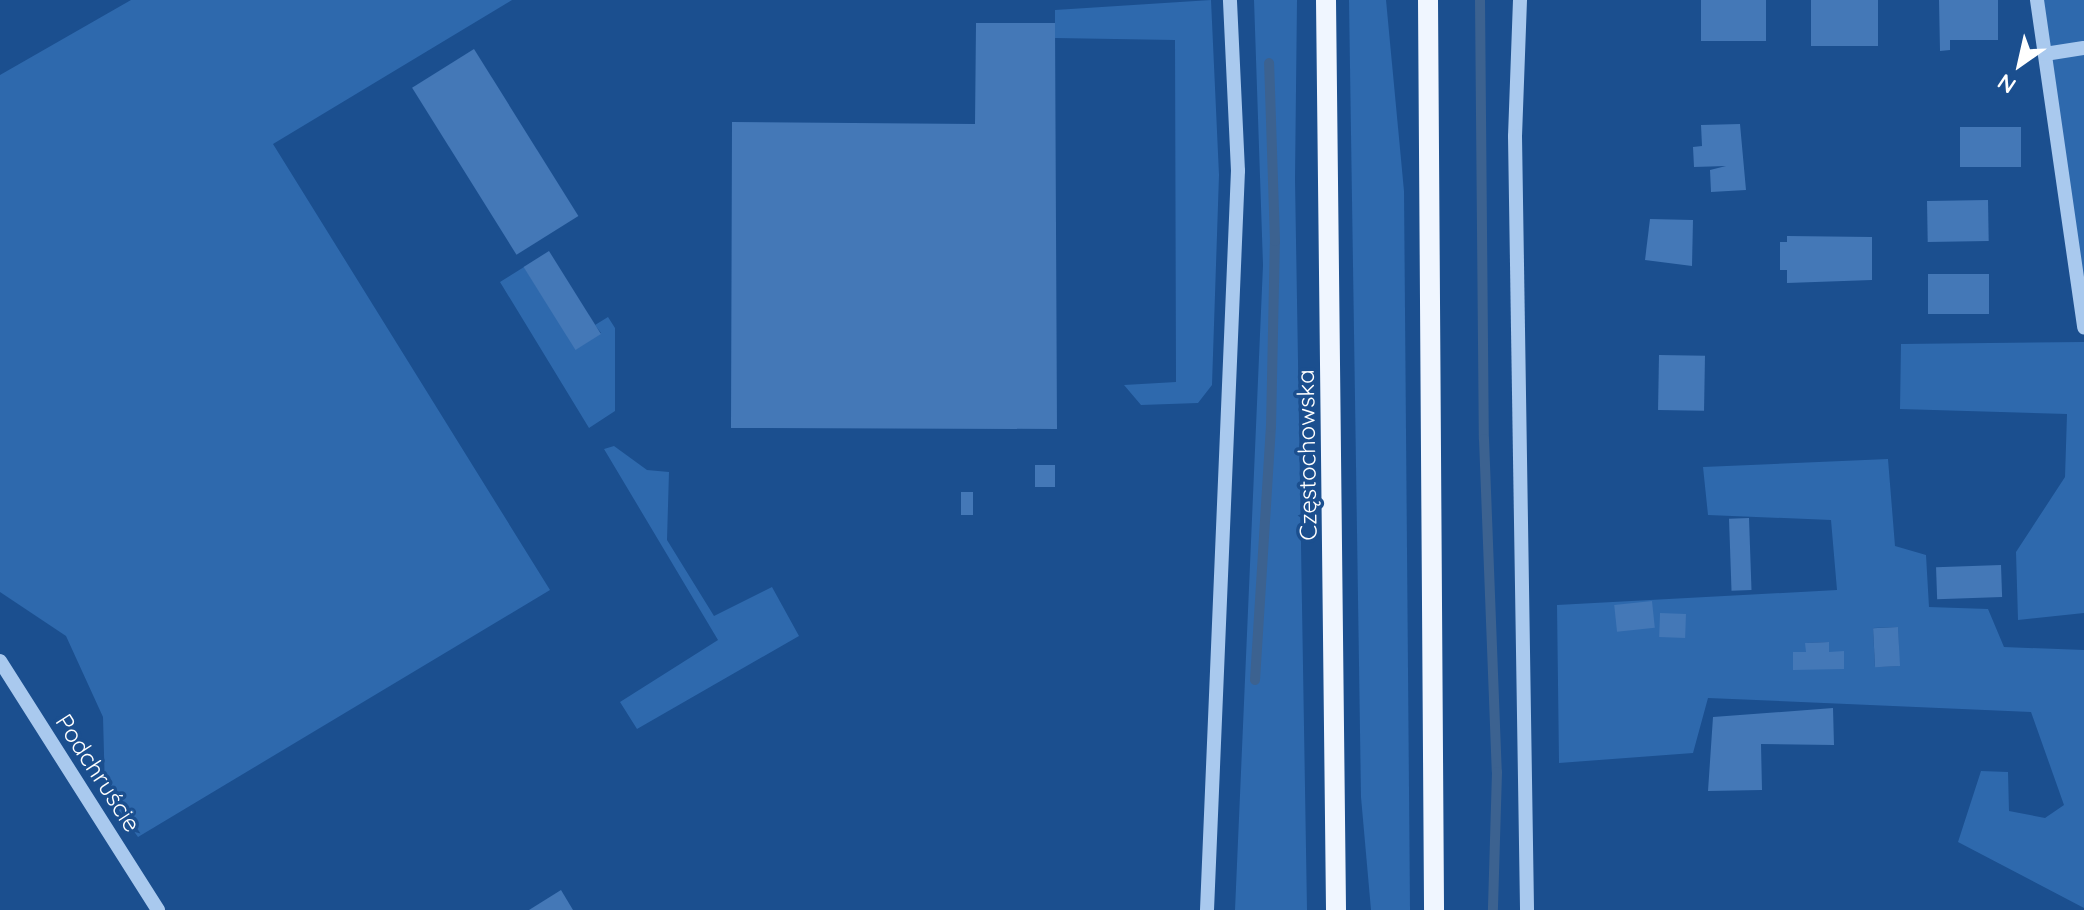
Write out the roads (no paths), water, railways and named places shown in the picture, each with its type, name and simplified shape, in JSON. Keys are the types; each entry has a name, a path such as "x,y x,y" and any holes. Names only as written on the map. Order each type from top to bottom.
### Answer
{"main road":[{"name":"Częstochowska","path":"1326,0 1336,910"},
{"path":"1428,0 1434,910"}],"street":[{"path":"1207,910 1238,171 1230,0"},
{"path":"1520,0 1515,136 1527,910"},
{"path":"2037,0 2084,328"},
{"path":"2045,54 2084,48"},
{"name":"Podchruście","path":"0,661 158,910"}],"waterway":[{"path":"1480,0 1484,439 1497,772 1493,910"},
{"path":"1255,680 1271,427 1275,241 1269,63"}]}
